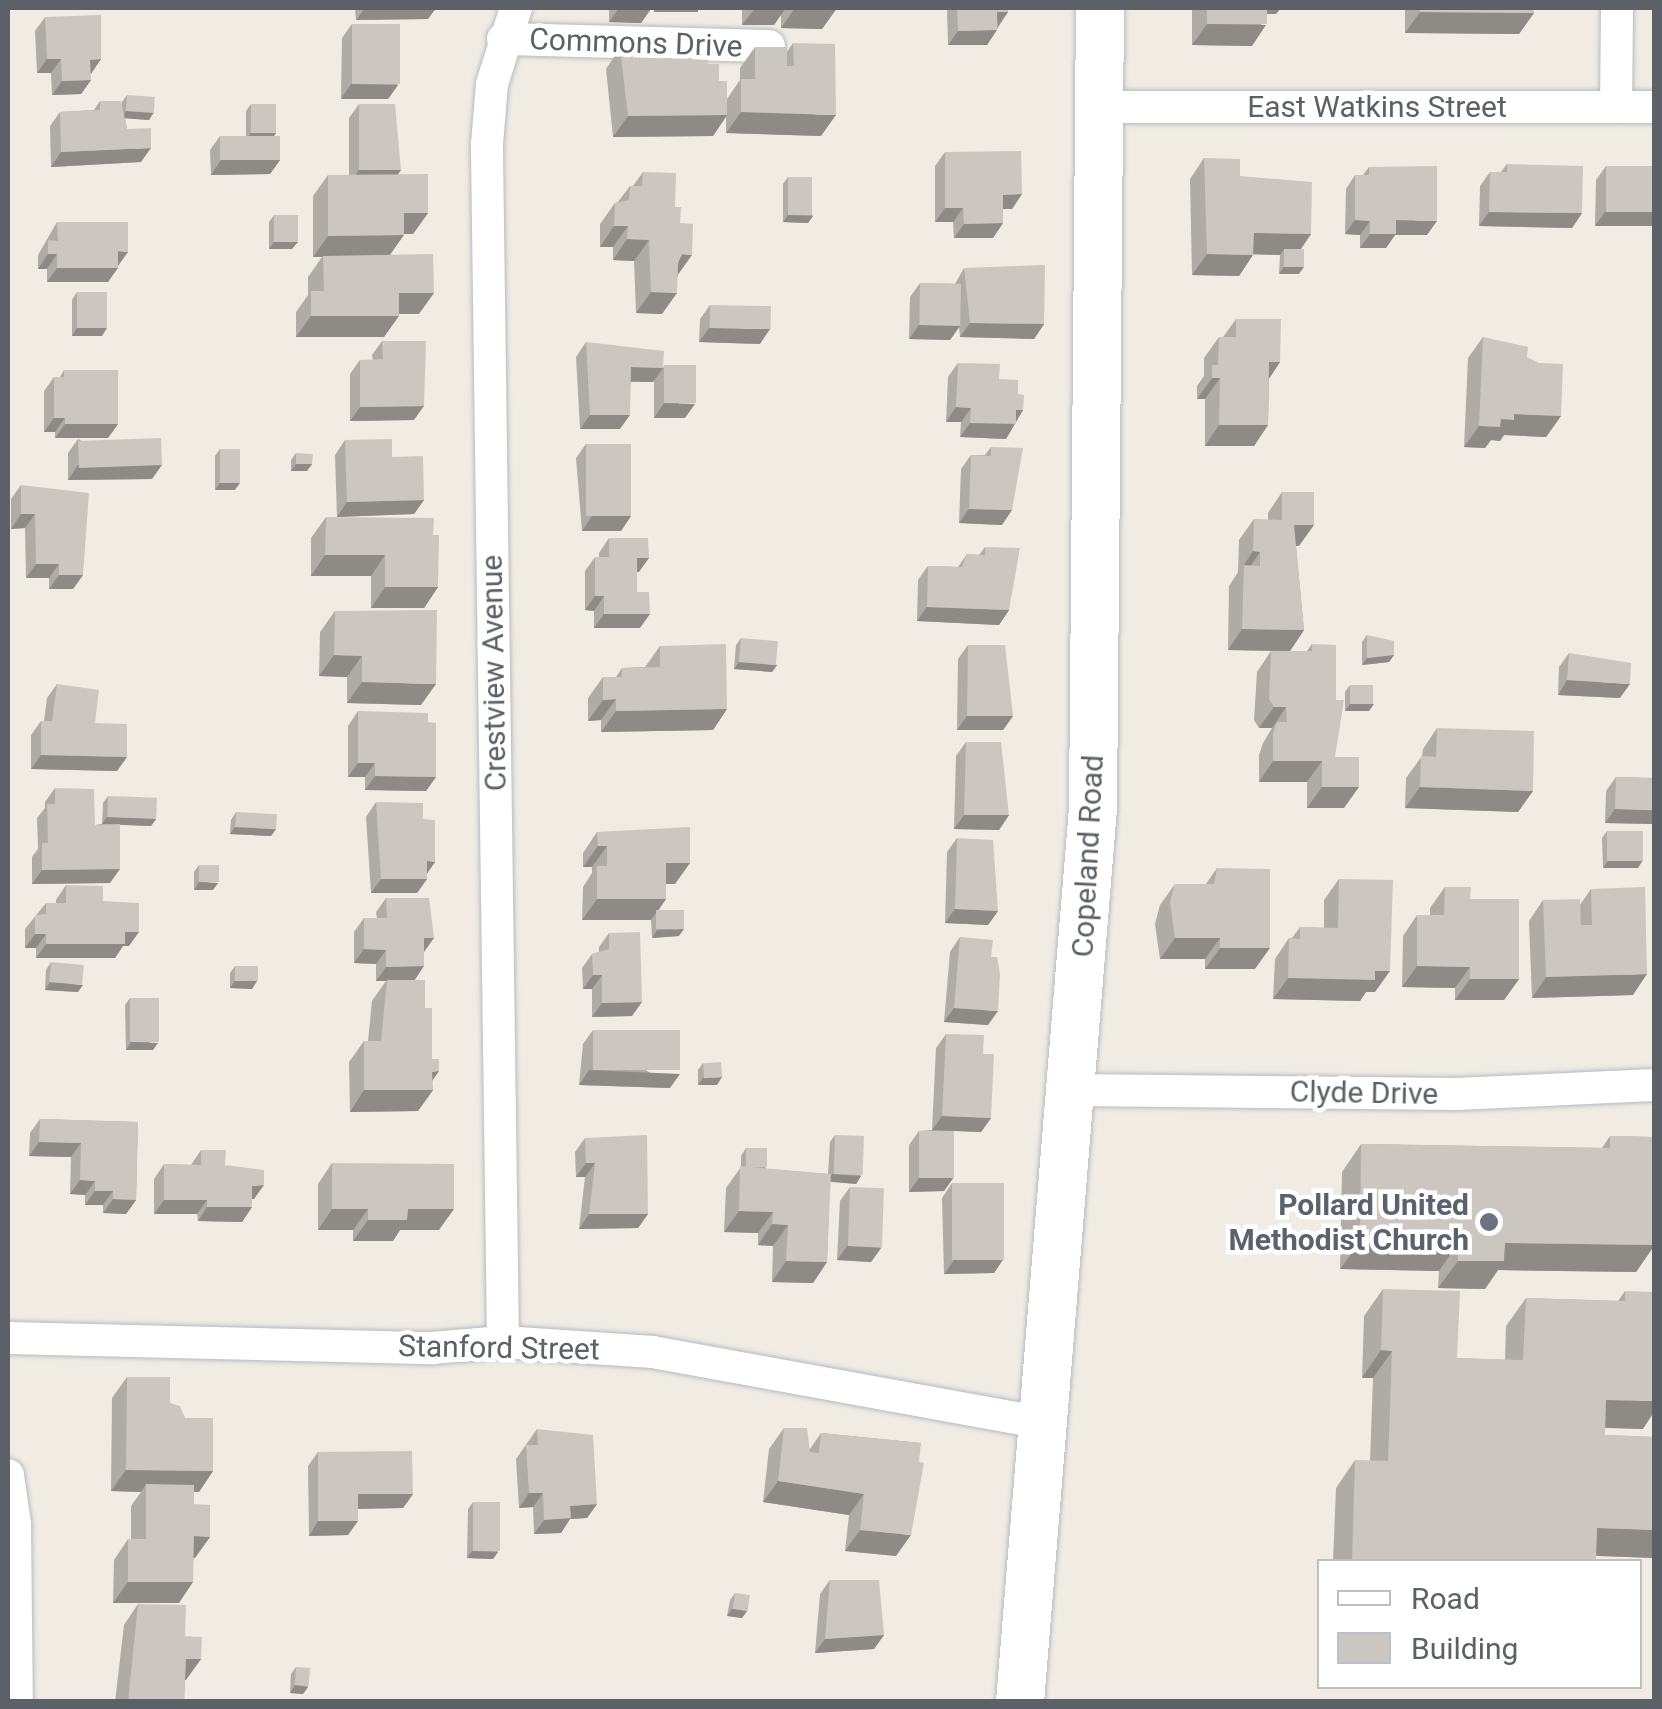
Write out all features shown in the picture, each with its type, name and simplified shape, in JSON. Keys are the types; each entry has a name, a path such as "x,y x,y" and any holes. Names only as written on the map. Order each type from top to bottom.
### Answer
{"street":[{"name":"Crestview Avenue","path":"503,1342 487,144 503,39 516,8"},
{"name":"Copeland Road","path":"1020,1702 1094,808 1100,8"},
{"path":"1616,106 1617,8"},
{"name":"Commons Drive","path":"503,39 769,46"},
{"name":"East Watkins Street","path":"1100,107 1654,107"},
{"name":"Clyde Drive","path":"1073,1090 1458,1094 1654,1084"},
{"name":"Stanford Street","path":"8,1338 432,1348 503,1342 654,1352 1043,1423"},
{"path":"8,1475 15,1524 17,1702"}],"building":[{"path":"957,8 1008,8 1008,12 997,12 997,30 958,31"},
{"path":"1207,8 1267,8 1267,24 1207,24"},
{"path":"1420,8 1534,8 1534,13 1420,12"},
{"path":"101,15 101,59 90,60 91,80 62,81 61,59 47,59 45,17"},
{"path":"352,24 400,24 400,84 352,84"},
{"path":"793,43 835,44 836,115 741,112 741,79 755,79 755,47 787,47 787,66 794,66"},
{"path":"620,48 651,48 651,58 708,58 708,64 719,64 719,81 727,81 727,115 628,116"},
{"path":"127,95 155,97 154,113 126,111"},
{"path":"100,101 121,101 127,129 151,128 151,148 61,152 60,112 100,110"},
{"path":"251,104 276,104 276,133 251,133"},
{"path":"359,104 395,104 401,170 359,170"},
{"path":"220,136 280,136 280,160 220,160"},
{"path":"1021,151 1022,194 1003,195 1003,223 964,224 963,208 945,208 945,152"},
{"path":"1204,158 1240,159 1240,176 1312,182 1311,234 1254,233 1253,255 1207,254"},
{"path":"1507,164 1583,166 1582,213 1489,212 1490,172 1507,172"},
{"path":"1437,166 1437,221 1396,220 1396,234 1370,234 1370,221 1355,220 1355,175 1369,175 1369,167"},
{"path":"1606,166 1654,166 1654,212 1606,212"},
{"path":"643,172 676,173 675,207 681,207 680,223 693,224 692,255 682,254 678,263 677,293 651,292 649,240 627,239 628,226 614,226 615,203 629,200 630,186 642,186"},
{"path":"428,174 428,213 404,213 404,235 328,236 328,175"},
{"path":"788,177 812,177 812,215 788,215"},
{"path":"274,215 298,215 298,242 274,242"},
{"path":"57,222 128,222 128,252 118,251 118,268 57,268 57,254 48,254 48,240 58,241"},
{"path":"1284,249 1304,249 1304,267 1284,267"},
{"path":"433,254 434,293 399,293 399,316 311,316 311,291 324,291 323,256"},
{"path":"1045,265 1044,324 970,323 964,268"},
{"path":"920,283 961,284 960,326 919,325"},
{"path":"77,292 107,292 107,328 77,328"},
{"path":"710,305 771,306 771,329 710,328"},
{"path":"1236,319 1281,319 1280,362 1269,362 1268,425 1219,425 1220,378 1212,378 1212,365 1218,365 1219,337 1236,337"},
{"path":"1483,337 1528,347 1527,357 1539,363 1563,364 1561,416 1514,414 1514,420 1501,419 1500,427 1479,426"},
{"path":"382,341 426,341 424,406 360,407 360,360 383,359"},
{"path":"586,342 664,351 663,368 631,367 630,415 590,415"},
{"path":"958,363 1000,364 999,379 1018,380 1018,394 1024,395 1023,410 1016,410 1016,424 970,423 971,408 956,407"},
{"path":"664,365 696,365 696,403 664,403"},
{"path":"64,370 118,370 118,424 65,424 65,418 54,418 54,377 64,377"},
{"path":"161,438 162,465 79,468 78,441"},
{"path":"392,439 392,457 423,456 424,500 347,502 345,440"},
{"path":"586,444 631,444 631,516 586,516"},
{"path":"991,447 1023,448 1012,510 969,509 971,455 991,456"},
{"path":"220,449 240,449 240,483 220,483"},
{"path":"296,453 313,454 312,464 296,464"},
{"path":"21,485 89,493 83,575 59,575 59,564 36,564 35,514 21,514"},
{"path":"1282,492 1314,492 1314,525 1294,525 1304,630 1242,629 1244,565 1260,566 1260,552 1253,551 1254,519 1282,520"},
{"path":"326,517 434,518 433,535 439,535 438,587 385,587 385,555 325,555"},
{"path":"609,538 648,538 649,558 637,558 637,592 649,592 650,614 604,614 604,596 595,596 595,557 609,557"},
{"path":"985,547 1020,548 1009,610 927,607 928,566 962,567 967,554 985,555"},
{"path":"437,610 436,684 362,682 362,656 334,655 335,611"},
{"path":"1367,635 1394,641 1394,655 1367,658"},
{"path":"741,638 778,641 776,665 739,662"},
{"path":"726,644 727,709 616,711 616,699 603,700 603,677 622,677 622,668 660,667 660,646"},
{"path":"1312,644 1336,645 1336,700 1344,700 1335,757 1359,757 1359,787 1322,787 1322,761 1273,761 1277,722 1287,722 1286,707 1274,707 1269,699 1271,651 1312,651"},
{"path":"968,645 1005,645 1013,716 967,716"},
{"path":"1569,653 1631,663 1630,684 1567,680"},
{"path":"57,684 99,690 95,723 127,724 127,757 41,755 41,721 52,721"},
{"path":"1350,685 1373,685 1373,704 1350,704"},
{"path":"358,711 428,713 428,722 436,723 436,777 375,776 375,763 358,763"},
{"path":"1437,728 1534,731 1533,791 1420,787 1421,756 1436,757"},
{"path":"966,742 1001,742 1009,815 964,815"},
{"path":"1616,777 1654,778 1653,810 1615,809"},
{"path":"55,788 94,789 95,825 120,824 120,869 42,870 42,843 48,843 47,804 55,804"},
{"path":"108,796 157,798 156,819 107,817"},
{"path":"376,802 423,803 423,819 435,820 435,862 427,861 427,879 381,879"},
{"path":"236,812 277,814 276,829 235,827"},
{"path":"690,827 690,863 666,863 666,899 597,899 597,866 607,866 607,846 598,846 597,832"},
{"path":"1607,831 1643,831 1643,861 1607,861"},
{"path":"957,838 993,840 998,911 955,909"},
{"path":"199,865 219,865 219,882 199,882"},
{"path":"1217,868 1270,869 1270,948 1220,948 1220,938 1175,938 1170,902 1175,884 1214,884"},
{"path":"1339,879 1393,880 1390,971 1375,971 1375,980 1288,978 1289,938 1300,939 1300,927 1338,928"},
{"path":"66,885 103,886 103,901 139,903 139,932 125,932 125,944 46,944 46,934 35,934 35,915 46,914 46,903 66,903"},
{"path":"1445,887 1471,887 1470,899 1519,899 1519,979 1470,979 1470,967 1417,966 1417,915 1444,915"},
{"path":"1645,887 1647,974 1546,977 1543,900 1580,899 1581,925 1592,925 1591,889"},
{"path":"386,898 429,898 434,938 424,938 424,966 386,967 386,950 364,949 364,918 387,918"},
{"path":"656,910 684,910 684,929 656,929"},
{"path":"640,932 642,1002 602,1003 602,975 593,975 592,954 609,949 609,933"},
{"path":"960,937 993,940 991,957 997,957 1000,974 998,1011 954,1008"},
{"path":"51,962 84,965 82,985 49,982"},
{"path":"235,966 258,966 258,981 235,981"},
{"path":"387,980 425,980 425,1008 432,1008 432,1059 439,1059 439,1071 432,1072 433,1090 364,1090 364,1041 381,1041"},
{"path":"130,998 159,998 159,1042 130,1042"},
{"path":"593,1030 680,1030 680,1070 593,1070"},
{"path":"946,1034 984,1035 983,1054 994,1054 991,1118 942,1116"},
{"path":"721,1062 722,1077 704,1078 703,1063"},
{"path":"40,1119 138,1122 136,1200 113,1199 113,1191 95,1191 95,1181 80,1180 81,1143 39,1142"},
{"path":"919,1131 954,1131 954,1178 919,1178"},
{"path":"647,1135 648,1214 589,1214 595,1163 586,1163 585,1138"},
{"path":"835,1135 864,1136 863,1175 834,1174"},
{"name":"Pollard United Methodist Church","path":"1610,1136 1654,1137 1654,1245 1505,1243 1504,1261 1458,1261 1458,1243 1360,1242 1361,1144 1610,1148"},
{"path":"746,1148 767,1148 767,1167 746,1167"},
{"path":"201,1150 226,1150 225,1165 264,1170 264,1185 252,1186 252,1207 207,1207 207,1200 164,1200 164,1164 201,1165"},
{"path":"332,1163 454,1164 454,1209 408,1209 407,1220 368,1220 368,1209 332,1209"},
{"path":"740,1166 831,1174 827,1262 786,1261 788,1225 772,1224 773,1212 739,1211"},
{"path":"952,1183 1004,1183 1004,1260 952,1260"},
{"path":"850,1187 884,1188 882,1247 848,1246"},
{"path":"1383,1289 1460,1291 1457,1358 1523,1360 1526,1298 1625,1301 1625,1291 1654,1292 1654,1401 1606,1400 1605,1435 1654,1437 1654,1530 1597,1528 1596,1559 1352,1559 1355,1460 1388,1461 1392,1351 1381,1350"},
{"path":"127,1377 170,1377 170,1403 180,1406 185,1418 213,1418 213,1471 126,1470"},
{"path":"784,1428 807,1428 810,1452 819,1453 821,1433 921,1443 919,1462 924,1463 911,1535 860,1530 864,1494 778,1481"},
{"path":"537,1429 593,1435 597,1504 570,1506 571,1518 544,1520 543,1493 529,1493 526,1445 538,1445"},
{"path":"412,1451 413,1494 358,1494 358,1521 318,1521 318,1452"},
{"path":"146,1484 194,1485 194,1504 210,1505 210,1537 194,1536 193,1582 128,1582 128,1539 146,1539"},
{"path":"473,1502 500,1502 500,1551 473,1551"},
{"path":"830,1580 879,1580 884,1635 825,1639"},
{"path":"735,1593 750,1595 748,1611 733,1609"},
{"path":"138,1604 186,1605 185,1636 202,1637 201,1659 186,1659 184,1702 128,1702"},
{"path":"296,1667 310,1668 309,1686 295,1685"},
{"path":"890,1701 890,1702 840,1702"}],"place":[{"name":"Pollard United Methodist Church","path":"1489,1222"}]}
